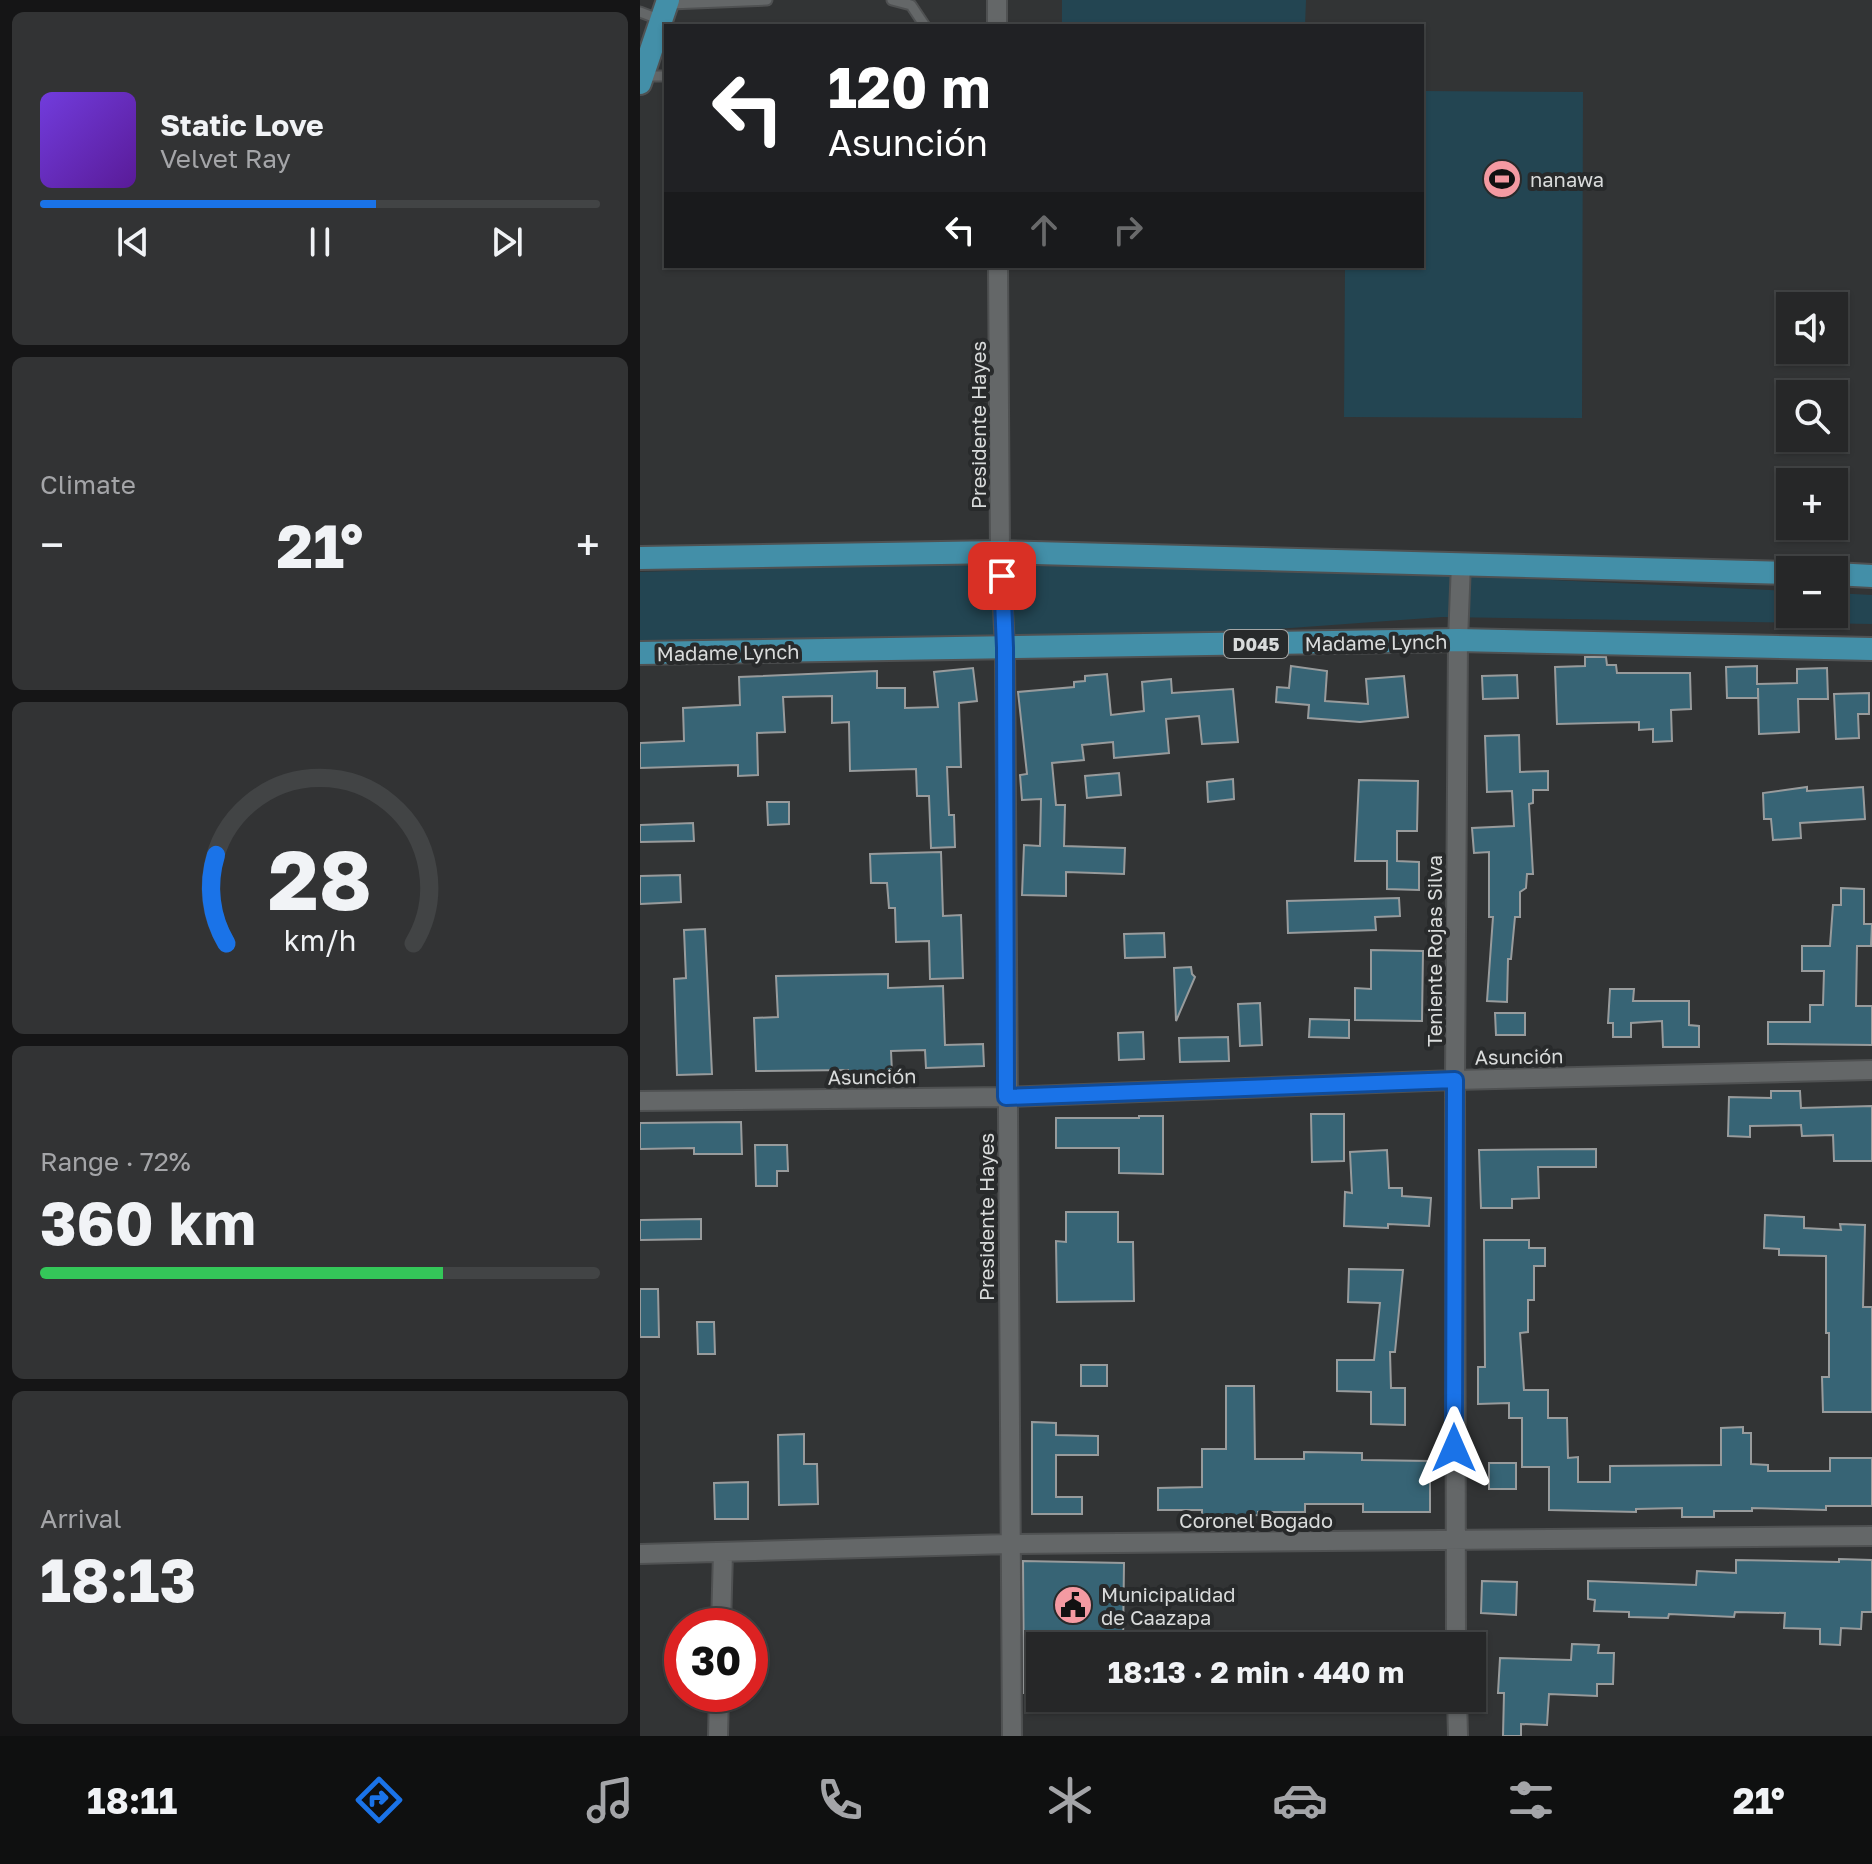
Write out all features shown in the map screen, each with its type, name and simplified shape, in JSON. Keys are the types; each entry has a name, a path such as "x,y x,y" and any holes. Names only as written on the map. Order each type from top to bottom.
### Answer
{"main road":[{"path":"641,80 659,9"},
{"path":"640,558 1000,552 1776,573"},
{"path":"1848,575 1872,576"},
{"name":"Madame Lynch","path":"640,653 1458,640 1872,649"}],"street":[{"path":"997,0 997,24"},
{"name":"Presidente Hayes","path":"998,268 1000,552 1005,648 1012,1736"},
{"name":"Teniente Rojas Silva","path":"1456,1632 1455,1080 1461,563"},
{"name":"Asunción","path":"640,1101 1006,1097 1455,1080 1872,1070"},
{"name":"Coronel Bogado","path":"640,1554 1010,1544 1872,1536"},
{"path":"721,1608 723,1552"},
{"path":"718,1736 719,1712"},
{"path":"1457,1712 1458,1736"}],"lane":[{"path":"659,9 767,0"},
{"path":"892,0 911,5 924,24"},
{"path":"641,80 664,76"}],"shaded area":[{"path":"1062,0 1306,0 1305,24 1062,24"},
{"name":"nanawa","path":"1424,91 1583,92 1582,418 1344,417 1345,268 1424,268"},
{"path":"987,560 1441,575 1776,590 1776,622 1442,617 990,650 640,661 640,572"},
{"path":"1848,594 1872,595 1872,624 1848,624"}],"building":[{"path":"1585,657 1606,657 1607,665 1616,665 1617,673 1690,673 1691,709 1671,710 1672,741 1653,742 1653,729 1639,730 1639,722 1557,724 1555,667 1585,666"},
{"path":"1291,666 1327,671 1325,701 1368,704 1366,679 1404,676 1408,717 1360,722 1308,718 1309,705 1276,702 1277,687 1289,688"},
{"path":"1757,666 1757,684 1797,683 1797,669 1827,668 1828,699 1798,699 1799,732 1759,734 1758,688 1758,698 1727,698 1726,667"},
{"path":"973,668 977,701 959,703 961,767 947,767 949,815 954,815 955,847 931,848 929,796 917,796 916,769 850,771 849,722 832,723 832,696 783,697 785,732 757,733 758,775 738,776 738,765 640,768 640,743 684,741 683,708 740,705 739,677 877,671 877,688 905,688 905,708 938,707 934,672"},
{"path":"1107,674 1111,715 1144,711 1142,682 1171,679 1172,693 1233,689 1238,742 1202,744 1199,716 1166,719 1169,753 1114,758 1113,742 1082,745 1084,760 1052,763 1056,805 1065,805 1064,846 1125,848 1124,874 1066,872 1066,896 1022,895 1024,845 1040,846 1041,799 1022,800 1020,775 1027,774 1018,692 1074,687 1074,682 1085,681 1085,676"},
{"path":"1517,675 1518,698 1483,699 1482,676"},
{"path":"1869,693 1869,714 1858,714 1859,738 1836,739 1834,694"},
{"path":"1519,735 1520,772 1548,771 1548,790 1533,790 1533,803 1529,804 1533,874 1527,874 1526,888 1520,892 1520,917 1515,917 1511,959 1508,959 1507,1002 1487,1001 1493,917 1489,917 1489,852 1474,853 1472,828 1514,826 1512,791 1487,792 1485,736"},
{"path":"1119,773 1121,795 1087,798 1085,776"},
{"path":"1233,779 1234,799 1208,802 1207,782"},
{"path":"1359,780 1418,781 1417,831 1397,831 1397,861 1419,862 1419,890 1387,889 1387,861 1355,861"},
{"path":"1807,787 1807,791 1863,787 1865,819 1800,823 1801,838 1773,840 1771,819 1764,819 1763,793"},
{"path":"767,802 789,802 789,824 768,825"},
{"path":"693,823 694,841 640,842 640,825"},
{"path":"941,852 943,916 961,915 963,978 930,979 929,941 896,942 895,908 889,908 887,883 871,883 870,854"},
{"path":"680,875 681,902 640,904 640,876"},
{"path":"1841,888 1864,889 1864,924 1872,924 1871,946 1857,946 1856,1006 1872,1006 1872,1045 1768,1044 1768,1022 1810,1022 1810,1005 1823,1005 1824,971 1802,971 1802,946 1830,946 1833,905 1841,905"},
{"path":"1399,898 1400,916 1375,917 1376,930 1288,933 1287,901"},
{"path":"705,929 712,1074 677,1075 674,979 686,978 684,930"},
{"path":"1164,933 1165,957 1125,958 1124,934"},
{"path":"1371,950 1423,951 1422,1021 1355,1020 1355,988 1371,989"},
{"path":"1191,967 1195,977 1176,1021 1174,968"},
{"path":"888,974 888,988 943,986 945,1045 983,1044 984,1066 926,1068 925,1050 891,1051 892,1073 848,1075 848,1070 756,1071 754,1018 778,1017 776,976"},
{"path":"1610,989 1634,989 1633,1001 1689,1001 1689,1025 1699,1026 1699,1047 1663,1047 1662,1021 1631,1023 1631,1037 1613,1037 1613,1023 1608,1023"},
{"path":"1260,1003 1262,1045 1240,1046 1238,1004"},
{"path":"1495,1013 1525,1013 1525,1035 1496,1035"},
{"path":"1310,1019 1349,1020 1349,1038 1309,1037"},
{"path":"1143,1032 1144,1059 1119,1060 1118,1033"},
{"path":"1228,1037 1229,1061 1180,1062 1179,1038"},
{"path":"1771,1091 1800,1091 1801,1108 1872,1106 1872,1161 1834,1161 1833,1135 1802,1136 1801,1125 1750,1126 1750,1137 1728,1136 1729,1097 1771,1098"},
{"path":"1311,1114 1344,1114 1344,1161 1312,1162"},
{"path":"1163,1116 1163,1174 1119,1173 1119,1148 1056,1148 1056,1118"},
{"path":"741,1122 742,1154 694,1154 694,1148 640,1149 640,1123"},
{"path":"755,1145 787,1145 788,1171 777,1171 777,1186 756,1186"},
{"path":"1596,1149 1596,1167 1538,1167 1539,1198 1512,1199 1512,1208 1481,1208 1479,1150"},
{"path":"1387,1150 1389,1188 1402,1188 1402,1196 1431,1198 1429,1226 1344,1226 1345,1192 1352,1193 1350,1152"},
{"path":"1066,1212 1118,1212 1118,1242 1133,1242 1134,1301 1057,1302 1056,1241 1066,1242"},
{"path":"1765,1215 1804,1217 1804,1228 1841,1230 1840,1224 1865,1225 1863,1307 1872,1307 1872,1412 1823,1412 1822,1377 1829,1377 1826,1256 1779,1255 1779,1249 1764,1248"},
{"path":"701,1219 701,1239 640,1240 640,1220"},
{"path":"1484,1240 1529,1240 1529,1248 1545,1248 1545,1266 1534,1266 1534,1300 1528,1300 1528,1332 1520,1333 1524,1390 1548,1390 1548,1418 1567,1418 1568,1458 1578,1457 1578,1482 1610,1482 1610,1466 1721,1465 1721,1428 1743,1427 1743,1433 1751,1433 1751,1464 1768,1465 1768,1471 1830,1471 1830,1458 1872,1458 1872,1506 1826,1506 1826,1510 1752,1508 1752,1511 1714,1511 1714,1517 1682,1517 1682,1508 1636,1509 1636,1512 1549,1510 1549,1467 1522,1467 1522,1418 1509,1418 1509,1403 1478,1404 1478,1367 1485,1367"},
{"path":"1349,1269 1403,1270 1395,1352 1390,1352 1391,1388 1405,1388 1405,1425 1371,1424 1371,1392 1337,1391 1337,1360 1374,1360 1380,1303 1348,1302"},
{"path":"640,1289 658,1289 659,1337 640,1337"},
{"path":"697,1322 714,1322 715,1354 698,1354"},
{"path":"1081,1365 1107,1365 1107,1386 1081,1386"},
{"path":"1226,1386 1254,1386 1255,1459 1304,1459 1304,1452 1362,1453 1362,1460 1430,1461 1430,1512 1363,1512 1363,1504 1305,1504 1305,1512 1258,1512 1258,1515 1202,1519 1202,1510 1158,1510 1158,1488 1202,1487 1202,1449 1226,1449"},
{"path":"1032,1422 1056,1423 1056,1435 1098,1436 1098,1455 1056,1455 1056,1497 1082,1497 1082,1514 1032,1514"},
{"path":"804,1434 804,1464 817,1464 818,1504 779,1505 778,1435"},
{"path":"1489,1463 1516,1463 1516,1489 1489,1489"},
{"path":"748,1482 748,1519 715,1519 714,1483"},
{"path":"1839,1559 1872,1560 1872,1612 1862,1612 1861,1629 1841,1628 1840,1645 1820,1644 1820,1629 1784,1628 1785,1613 1735,1612 1734,1617 1669,1614 1668,1618 1629,1617 1629,1612 1594,1611 1595,1600 1588,1599 1588,1581 1696,1585 1697,1571 1736,1573 1736,1560 1839,1562"},
{"name":"Municipalidad de Caazapa","path":"1023,1561 1124,1563 1123,1632 1026,1632 1024,1693"},
{"path":"1482,1581 1517,1582 1516,1615 1481,1613"},
{"path":"1572,1644 1599,1645 1598,1653 1614,1653 1613,1684 1597,1684 1597,1696 1549,1694 1547,1725 1521,1724 1521,1736 1503,1736 1504,1693 1498,1693 1500,1658 1571,1660"}],"place":[{"name":"nanawa","path":"1502,179"},
{"name":"Municipalidad de Caazapa","path":"1073,1605"}],"route":[{"path":"1002,576 1005,648 1006,1097 1455,1080 1454,1448"}]}
